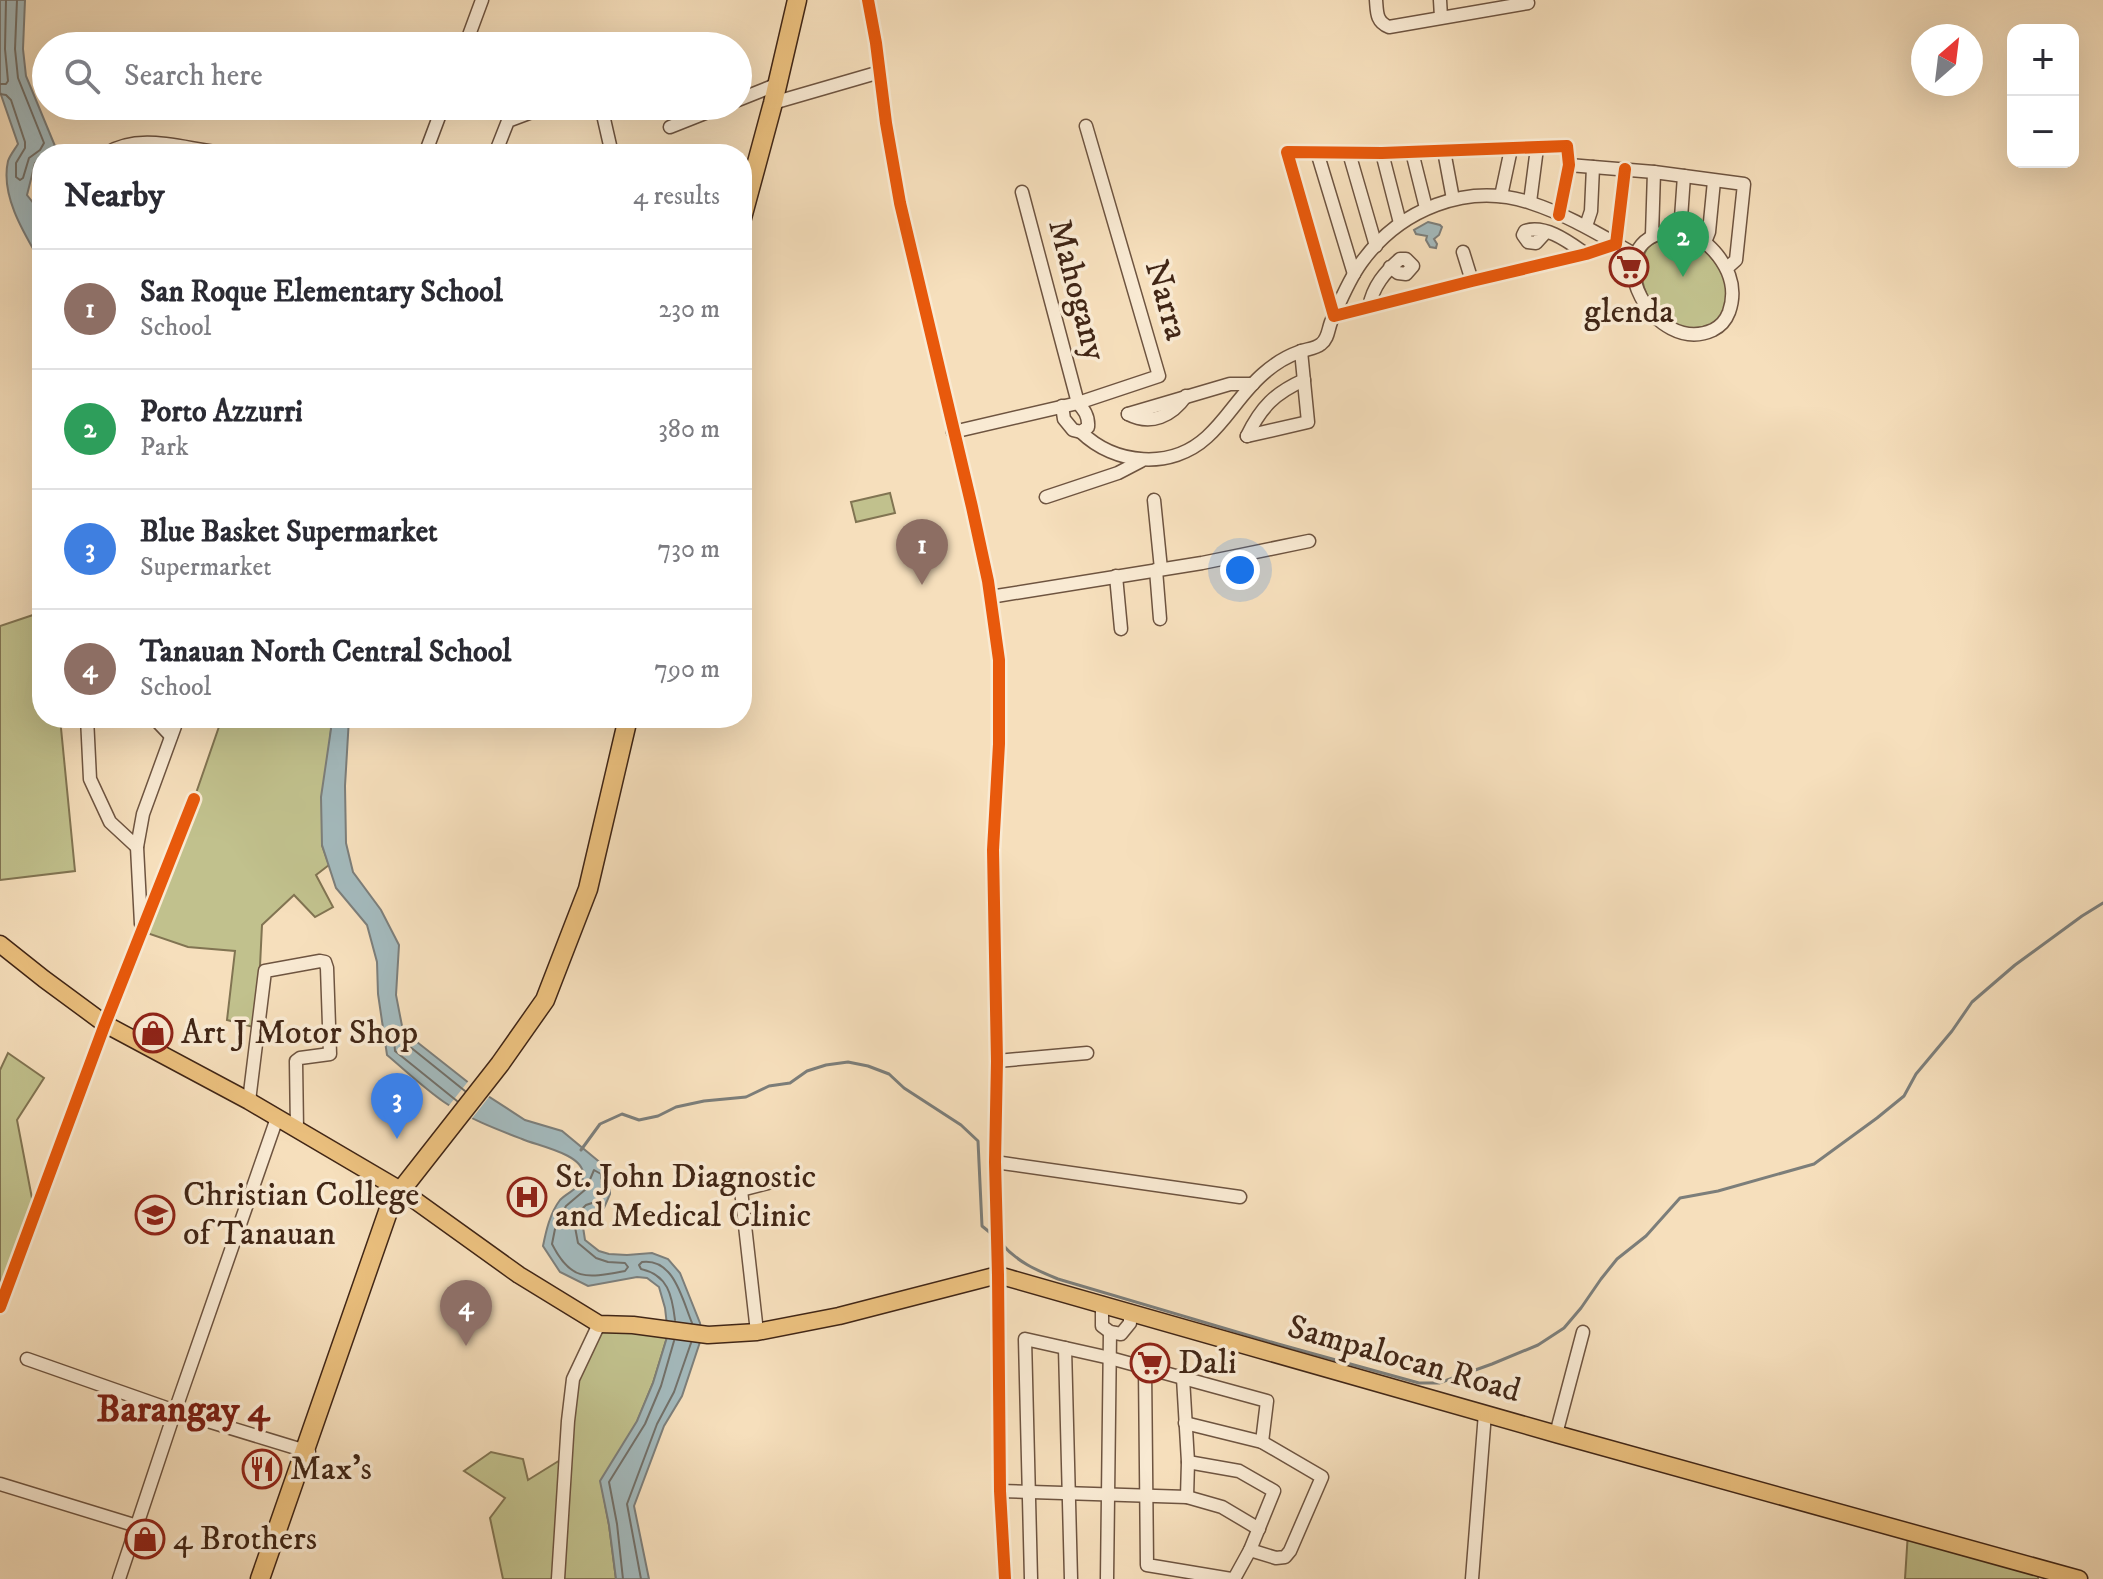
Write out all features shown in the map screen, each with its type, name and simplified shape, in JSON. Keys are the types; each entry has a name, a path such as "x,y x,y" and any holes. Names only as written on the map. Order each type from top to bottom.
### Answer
{"highway":[{"path":"752,178 776,94 797,0"},
{"path":"269,1579 391,1203 500,1064 545,1000 588,889 626,728"},
{"path":"260,1579 308,1452"}],"main road":[{"path":"0,944 105,1024 249,1101 402,1191 519,1275 599,1324"},
{"name":"Sampalocan Road","path":"599,1324 633,1325 708,1335 757,1332 839,1316 998,1275 2079,1579"}],"street":[{"path":"470,32 482,0"},
{"path":"868,0 900,203 972,507 999,660 999,744 993,850 997,1061 995,1162 1000,1491 1005,1579"},
{"path":"1376,0 1378,18 1389,27 1528,3 1527,0"},
{"path":"1440,0 1441,17"},
{"path":"752,98 880,72"},
{"path":"429,144 438,120"},
{"path":"499,144 511,120"},
{"path":"604,120 610,144"},
{"path":"670,127 688,120"},
{"name":"Narra","path":"953,432 1078,403 1159,376 1086,126"},
{"path":"140,144 150,141 169,144"},
{"path":"1334,316 1287,152 1382,153 1567,146 1569,165 1559,215"},
{"path":"1530,202 1537,148"},
{"path":"1501,196 1511,149"},
{"path":"1444,151 1453,199"},
{"path":"1317,152 1354,274"},
{"path":"1412,152 1426,208"},
{"path":"1349,153 1376,246"},
{"path":"1382,153 1400,223"},
{"path":"1569,165 1744,184 1736,260 1727,268"},
{"path":"1586,226 1591,211 1593,167"},
{"path":"1616,244 1625,169"},
{"path":"1652,235 1654,172"},
{"path":"1680,232 1684,176"},
{"path":"1705,242 1709,232 1714,181"},
{"name":"Mahogany","path":"1022,192 1078,403"},
{"path":"1046,497 1118,473 1141,461 1187,452 1205,439 1264,373 1284,358 1321,344 1361,262 1400,223 1426,208 1453,199 1501,196 1530,202 1586,226 1634,254"},
{"path":"1546,232 1561,237 1586,254"},
{"path":"1680,232 1695,235 1705,242 1727,268 1732,280 1733,300 1726,321 1714,330 1694,335 1675,331 1657,319 1646,307 1632,274 1634,254 1652,235 1680,232"},
{"path":"1334,316 1616,244"},
{"path":"1463,252 1472,281"},
{"path":"1369,307 1371,295 1390,267"},
{"path":"1301,351 1304,380 1308,422 1247,436 1267,404 1285,389 1304,380"},
{"path":"1186,396 1230,384 1253,384"},
{"path":"1078,403 1086,412 1088,421 1084,429"},
{"path":"1062,406 1064,419 1069,426 1073,430 1084,429"},
{"path":"1084,429 1089,439 1104,448 1141,461"},
{"path":"1154,500 1160,619"},
{"path":"990,597 1202,563 1309,541"},
{"path":"1116,576 1121,629"},
{"path":"87,728 90,779 110,822 137,847"},
{"path":"163,728 171,736"},
{"path":"141,931 137,847 143,814 174,728"},
{"path":"0,1307 105,1024 194,799"},
{"path":"249,1101 265,971 325,962 330,1054 296,1061 297,1130"},
{"path":"997,1061 1087,1053"},
{"path":"119,1579 277,1118"},
{"path":"995,1162 1240,1197"},
{"path":"757,1332 741,1190 768,1183"},
{"path":"1102,1303 1102,1326 1110,1332 1121,1334 1130,1323 1130,1311"},
{"path":"558,1579 573,1379 599,1324"},
{"path":"1107,1579 1110,1332"},
{"path":"1556,1434 1583,1332"},
{"path":"1031,1579 1025,1339 1110,1358 1267,1401 1262,1442"},
{"path":"1065,1348 1071,1579"},
{"path":"27,1359 175,1411 308,1452"},
{"path":"1145,1368 1147,1565 1232,1579 1250,1550 1274,1491 1239,1471 1188,1462"},
{"path":"1183,1378 1187,1497"},
{"path":"1472,1579 1485,1413"},
{"path":"1185,1423 1262,1442 1322,1477 1285,1557 1276,1558 1250,1550"},
{"path":"0,1484 137,1526"},
{"path":"1000,1491 1187,1497 1222,1507 1259,1529"}],"green space":[{"path":"1671,238 1689,240 1698,245 1723,274 1729,299 1718,322 1698,328 1676,325 1658,312 1651,302 1643,281 1643,257 1652,244"},
{"path":"890,493 895,513 856,522 851,502"},
{"path":"32,615 32,728 61,728 75,871 0,880 0,626"},
{"path":"219,728 331,728 322,845 329,865 316,875 333,907 315,917 294,895 262,925 257,1028 227,1020 235,951 188,947 141,931 194,799"},
{"path":"8,1053 44,1078 17,1120 35,1214 0,1303 0,1070"},
{"path":"599,1324 668,1334 637,1422 601,1482 616,1579 503,1579 490,1518 505,1498 464,1471 491,1452 523,1459 528,1480 565,1457 573,1379"},
{"path":"1908,1532 2038,1569 2038,1579 1905,1579"}],"water":[{"path":"0,0 25,0 23,49 26,76 32,90 32,120 44,120 54,144 32,144 32,175 27,195 32,201 32,248 16,215 8,188 8,161 18,144 0,92"},
{"path":"1428,222 1442,227 1434,239 1436,248 1430,247 1427,236 1416,234 1414,230"},
{"path":"348,728 346,843 353,872 381,910 399,945 396,995 403,1031 474,1087 525,1120 562,1131 608,1169 610,1194 604,1208 589,1212 583,1227 585,1240 599,1251 609,1254 652,1253 668,1259 680,1273 700,1323 702,1336 682,1396 664,1426 634,1506 649,1579 616,1579 600,1481 637,1421 668,1334 659,1287 647,1278 637,1277 588,1286 560,1272 543,1246 557,1205 583,1179 581,1167 568,1156 492,1127 453,1108 387,1055 378,994 377,962 367,925 336,888 322,845 321,797 331,729"}],"pier":[{"path":"470,1079 492,1093 470,1121 447,1108"}],"waterway":[{"path":"1001,1243 1020,1260 1058,1279 1419,1383 1439,1383 1538,1345 1564,1328 1617,1259 1646,1236 1680,1198 1718,1191 1814,1164 1904,1096 1916,1074 1972,1002 2015,965 2103,903"},
{"path":"581,1150 600,1124 622,1114 639,1120 658,1116 676,1107 746,1097 769,1086 790,1083 807,1071 826,1065 848,1062 868,1066 889,1074 904,1088 961,1125 978,1141 982,1226 993,1235"}],"cycle path":[{"path":"868,0 900,203 972,507 988,581 999,660 999,744 993,850 997,1061 995,1162 1000,1491 1005,1579"},
{"path":"1559,215 1569,165 1567,146 1382,153 1287,152 1334,316 1616,244 1625,169"},
{"path":"0,1307 105,1024 194,799"}],"place":[{"name":"glenda","path":"1629,267"},
{"name":"Porto Azzurri","path":"1683,277"},
{"name":"San Roque Elementary School","path":"922,585"},
{"name":"Art J Motor Shop","path":"153,1033"},
{"name":"Blue Basket Supermarket","path":"397,1139"},
{"name":"St. John Diagnostic and Medical Clinic","path":"527,1197"},
{"name":"Christian College of Tanauan","path":"155,1215"},
{"name":"Tanauan North Central School","path":"466,1346"},
{"name":"Dali","path":"1150,1363"},
{"name":"Max's","path":"262,1469"},
{"name":"4 Brothers","path":"145,1539"}],"district":[{"name":"Barangay 4","path":"183,1410"}]}
